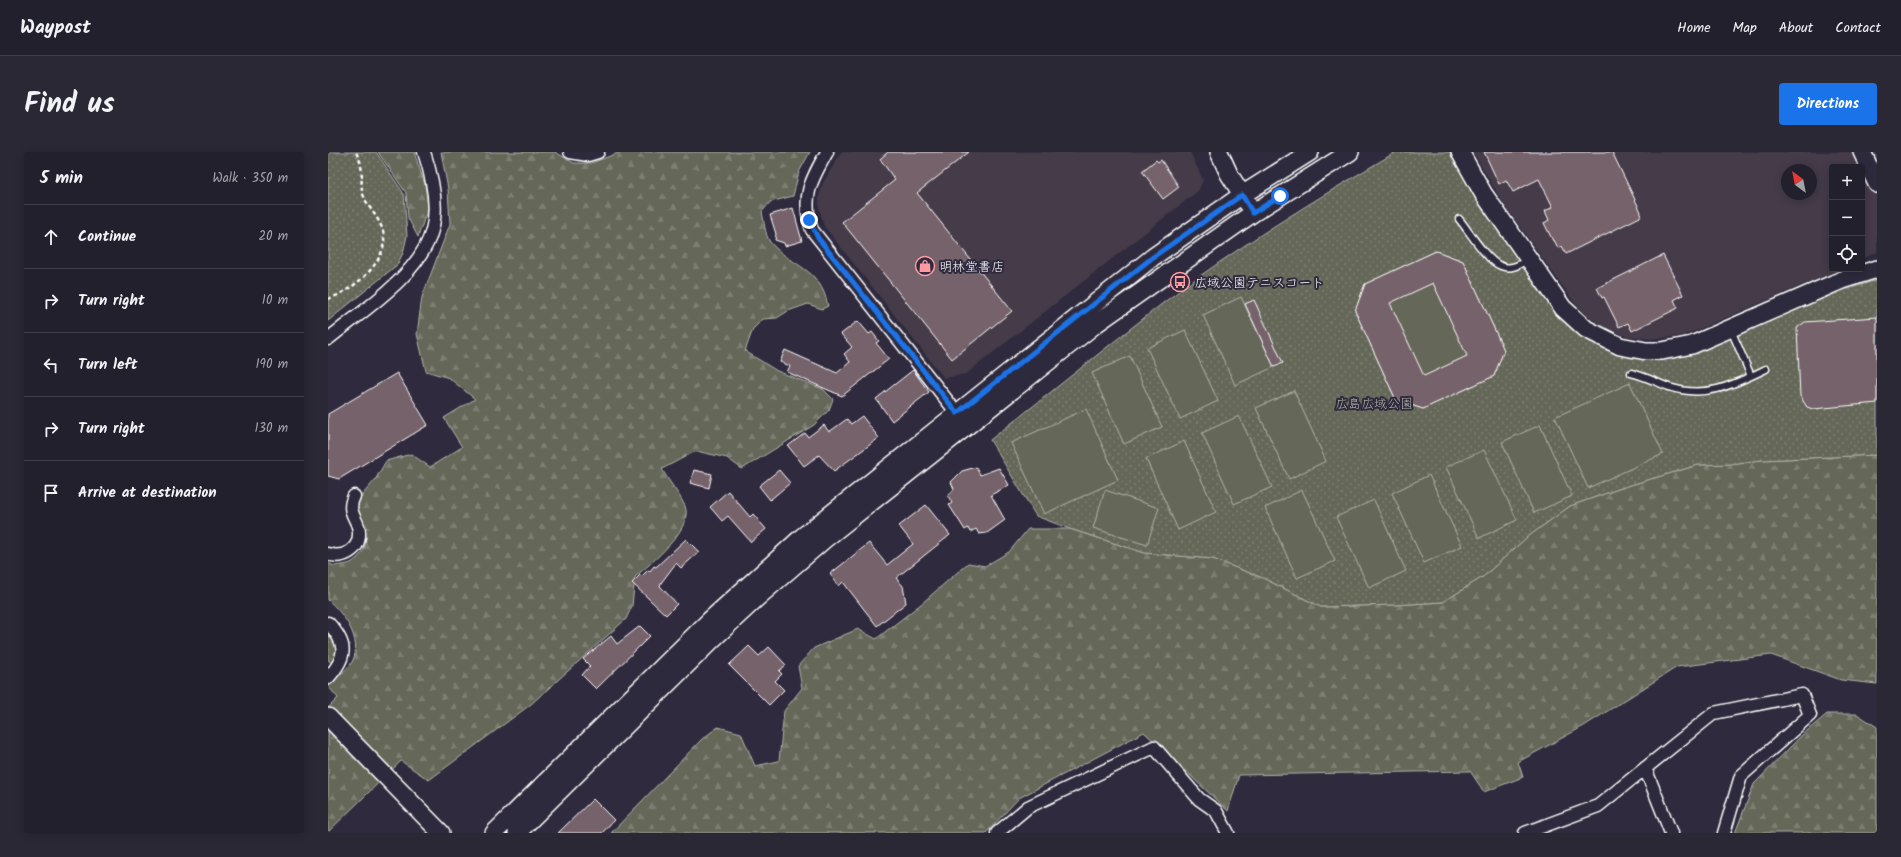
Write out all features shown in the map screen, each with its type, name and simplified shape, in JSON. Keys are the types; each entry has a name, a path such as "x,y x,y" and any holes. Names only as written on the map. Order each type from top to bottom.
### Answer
{"street":[{"path":"328,339 402,279 423,252 433,230 435,198 430,169 424,152"},
{"path":"570,152 588,155 598,152"},
{"path":"827,152 809,187 807,208 812,230 957,413"},
{"path":"1219,152 1229,174 1253,213"},
{"path":"494,833 747,585 802,537 1153,257 1242,195 1310,152"},
{"path":"517,833 714,638 796,563 1098,323 1253,213 1350,152"},
{"path":"1460,152 1484,193 1563,308 1574,319 1597,336 1620,346 1646,351 1677,349 1730,329 1842,280 1877,269"},
{"path":"1862,152 1877,184"},
{"path":"328,554 336,557 344,555 352,550 357,542 360,533 350,506 354,496"},
{"path":"328,624 337,633 343,649 341,663 328,678"},
{"path":"1525,833 1598,806 1714,713 1802,695 1810,715 1741,776 1724,833"},
{"path":"328,717 441,833"},
{"path":"997,833 1028,807 1154,747 1199,799 1216,812 1228,833"},
{"path":"1645,768 1671,833"}],"lane":[{"path":"1459,219 1491,259 1501,267 1516,266 1529,259"},
{"path":"1730,329 1751,376"},
{"path":"1631,373 1643,376 1669,387 1695,392 1709,392 1766,369"}],"path":[{"path":"328,299 346,292 361,280 374,266 382,250 383,233 378,218 365,199 361,187 361,166 356,152"}],"shaded area":[{"path":"841,152 1190,152 1203,180 1198,191 966,374 944,378 824,226 819,208 819,195 823,183"},
{"path":"1473,152 1877,152 1877,252 1865,258 1865,164 1829,164 1829,272 1834,272 1683,336 1650,339 1626,336 1604,327 1589,317 1576,305 1503,203"}],"green space":[{"path":"328,152 376,152 404,194 407,236 403,253 397,265 328,321"},
{"path":"378,152 414,152 425,185 428,208 418,237 408,218 406,193"},
{"path":"441,152 555,152 574,163 591,163 621,152 810,152 799,172 793,196 770,202 762,212 766,232 770,242 778,251 812,275 819,283 828,306 822,309 808,304 788,311 777,318 763,319 753,329 745,351 777,371 823,389 833,399 829,410 814,425 742,469 727,458 696,451 662,469 683,501 686,515 683,525 669,545 635,577 632,606 626,619 530,705 429,780 401,761 328,832 328,708 338,698 328,686 352,662 355,654 355,645 354,636 350,628 340,612 328,600 328,563 334,566 350,563 359,556 363,550 366,536 363,522 357,507 363,494 375,480 386,461 411,454 430,467 462,447 444,418 475,399 449,378 426,371 417,334 422,297 450,224 448,189"},
{"name":"広島広域公園","path":"1396,152 1452,152 1510,245 1612,350 1745,330 1835,293 1877,280 1877,455 1761,460 1730,464 1698,465 1624,487 1570,506 1526,538 1484,576 1443,602 1321,607 1263,578 1213,559 1145,553 1070,529 1036,516 990,440 1141,320 1219,262 1277,224"},
{"path":"1436,251 1463,261 1504,350 1494,376 1423,409 1396,400 1355,311 1365,284"},
{"path":"1241,297 1274,367 1235,385 1203,315"},
{"path":"1185,330 1218,401 1180,419 1147,348"},
{"path":"1130,356 1162,427 1124,444 1092,373"},
{"path":"1630,383 1663,454 1588,488 1555,417"},
{"path":"1294,391 1326,461 1289,479 1256,408"},
{"path":"1086,409 1118,480 1044,514 1011,443"},
{"path":"1239,416 1272,487 1234,504 1202,433"},
{"path":"1540,425 1572,496 1534,513 1502,442"},
{"path":"1184,441 1216,512 1178,530 1146,459"},
{"path":"1484,450 1517,520 1479,538 1446,467"},
{"path":"1877,455 1877,684 1841,680 1771,655 1677,667 1584,726 1518,762 1523,777 1484,792 1470,771 1239,775 1228,811 1144,732 1019,798 986,833 611,833 702,739 718,727 741,733 755,766 779,761 784,711 802,688 798,666 814,648 858,629 876,639 921,604 968,563 985,566 1009,552 1028,529 1070,529 1145,553 1213,559 1263,578 1321,607 1443,602 1484,576 1526,538 1570,506 1624,487 1698,465 1730,464 1761,460"},
{"path":"1429,475 1462,546 1424,563 1392,493"},
{"path":"1105,490 1159,508 1147,545 1093,528"},
{"path":"1302,490 1335,561 1297,578 1265,508"},
{"path":"1374,500 1406,571 1369,588 1336,517"},
{"path":"328,630 338,645 334,665 328,660"},
{"path":"1827,714 1857,714 1877,727 1877,833 1735,833 1754,784 1802,735"}],"building":[{"path":"888,152 969,152 917,193 1012,311 952,359 842,222 895,180 880,159"},
{"path":"1484,152 1612,152 1641,212 1640,217 1566,254 1562,246 1558,248 1554,240 1553,241 1544,223 1549,220 1545,211 1553,207 1539,179 1513,192 1506,180 1499,184"},
{"path":"1156,160 1158,162 1161,160 1179,187 1163,199 1142,171"},
{"path":"793,208 802,241 785,246 784,243 775,240 776,234 770,215"},
{"path":"1436,251 1463,261 1504,350 1494,376 1423,409 1396,400 1355,311 1365,284","holes":["1433,283 1467,356 1424,376 1390,303"]},
{"path":"1663,255 1683,295 1674,300 1678,308 1632,331 1628,323 1619,327 1604,297 1602,298 1597,288"},
{"path":"1254,300 1283,363 1274,367 1245,304"},
{"path":"1877,317 1877,403 1813,409 1807,407 1800,396 1797,328 1805,322"},
{"path":"858,321 869,334 872,332 879,341 876,343 889,359 842,396 787,372 790,366 780,362 785,350 837,373 850,362 844,354 852,347 841,334"},
{"path":"913,370 929,392 892,421 876,399"},
{"path":"397,373 428,425 339,479 328,476 328,414"},
{"path":"862,416 879,438 834,471 819,455 804,466 788,446 805,433 808,437 824,425 829,432 847,419 851,424"},
{"path":"976,467 980,475 999,468 1009,485 991,495 1005,520 987,533 979,534 976,529 970,532 968,528 965,530 949,505 952,503 948,496 954,489 951,482 962,471"},
{"path":"694,470 712,474 709,488 690,483"},
{"path":"779,470 790,483 770,500 759,486"},
{"path":"728,491 750,517 753,514 766,529 751,542 728,516 722,521 710,507"},
{"path":"926,505 950,535 896,578 903,586 906,603 877,626 843,582 839,586 830,574 869,543 887,565 913,544 899,526"},
{"path":"686,539 699,552 681,568 676,563 661,583 660,586 677,604 666,615 632,583 640,575 642,576 648,570 650,571 654,566 656,567"},
{"path":"640,626 650,636 596,689 582,675 590,666 583,659 611,636 617,644"},
{"path":"749,646 759,656 769,647 786,665 779,671 782,674 775,681 784,690 769,705 729,665"},
{"path":"593,799 614,820 602,833 558,833"}],"place":[{"name":"明林堂書店","path":"925,266"},
{"name":"広域公園テニスコート","path":"1180,282"}],"route":[{"path":"809,220 812,230 818,238 957,413 1153,257 1242,195 1253,213 1280,196"}]}
